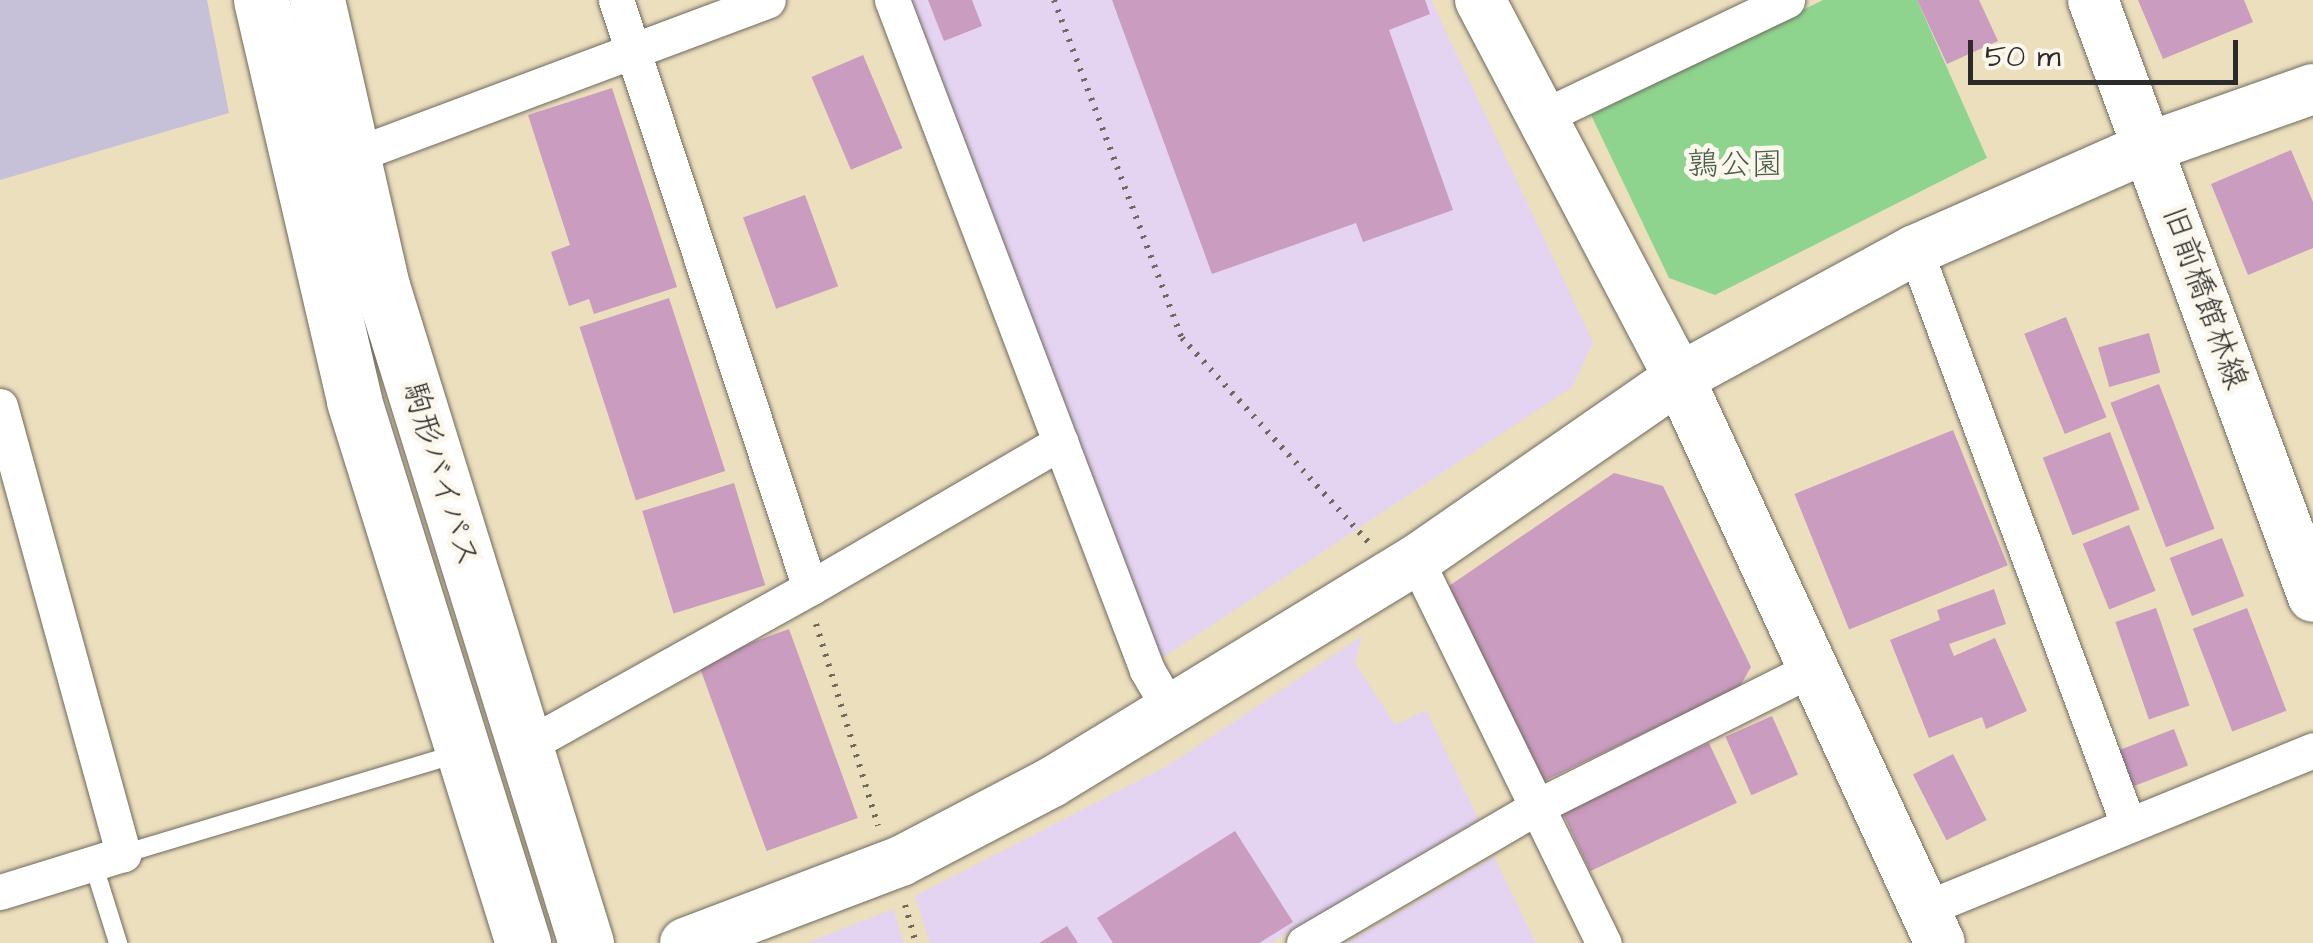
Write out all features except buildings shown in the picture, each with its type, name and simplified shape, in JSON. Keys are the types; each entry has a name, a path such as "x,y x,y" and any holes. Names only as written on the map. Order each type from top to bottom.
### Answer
{"main road":[{"name":"駒形バイパス","path":"260,0 354,401 524,943"},
{"name":"駒形バイパス","path":"317,0 382,286 586,943"}],"street":[{"path":"616,0 810,588"},
{"path":"350,157 768,0"},
{"path":"892,0 1147,670 1169,708"},
{"path":"1480,0 1538,119 1678,378 1932,926 2128,824 2313,750"},
{"path":"1538,119 1788,0"},
{"name":"旧前橋館林線","path":"2093,0 2313,596"},
{"path":"685,943 901,861 1052,782 1406,566 1678,378 1915,250 2149,147 2313,89"},
{"path":"1915,250 2128,824"},
{"path":"0,406 108,858 0,892"},
{"path":"524,746 810,588 1061,442"},
{"path":"1406,566 1540,805 1604,943"},
{"path":"1304,943 1540,805 1812,668"}],"lane":[{"path":"118,943 108,858 464,752"}],"path":[{"path":"1054,0 1182,338 1406,566"},
{"path":"810,588 878,826"},
{"path":"901,894 916,943"}],"shaded area":[{"path":"0,0 207,0 229,113 0,180"},
{"path":"910,0 1431,0 1593,342 1572,387 1159,660"},
{"path":"1362,636 1355,663 1395,725 1426,710 1479,820 1271,943 930,943 915,896 1169,765"},
{"path":"1494,857 1536,943 1347,943"},
{"path":"893,909 904,943 807,943"}],"green space":[{"name":"鶉公園","path":"1823,0 1917,0 1987,158 1715,295 1669,278 1591,115"}]}
